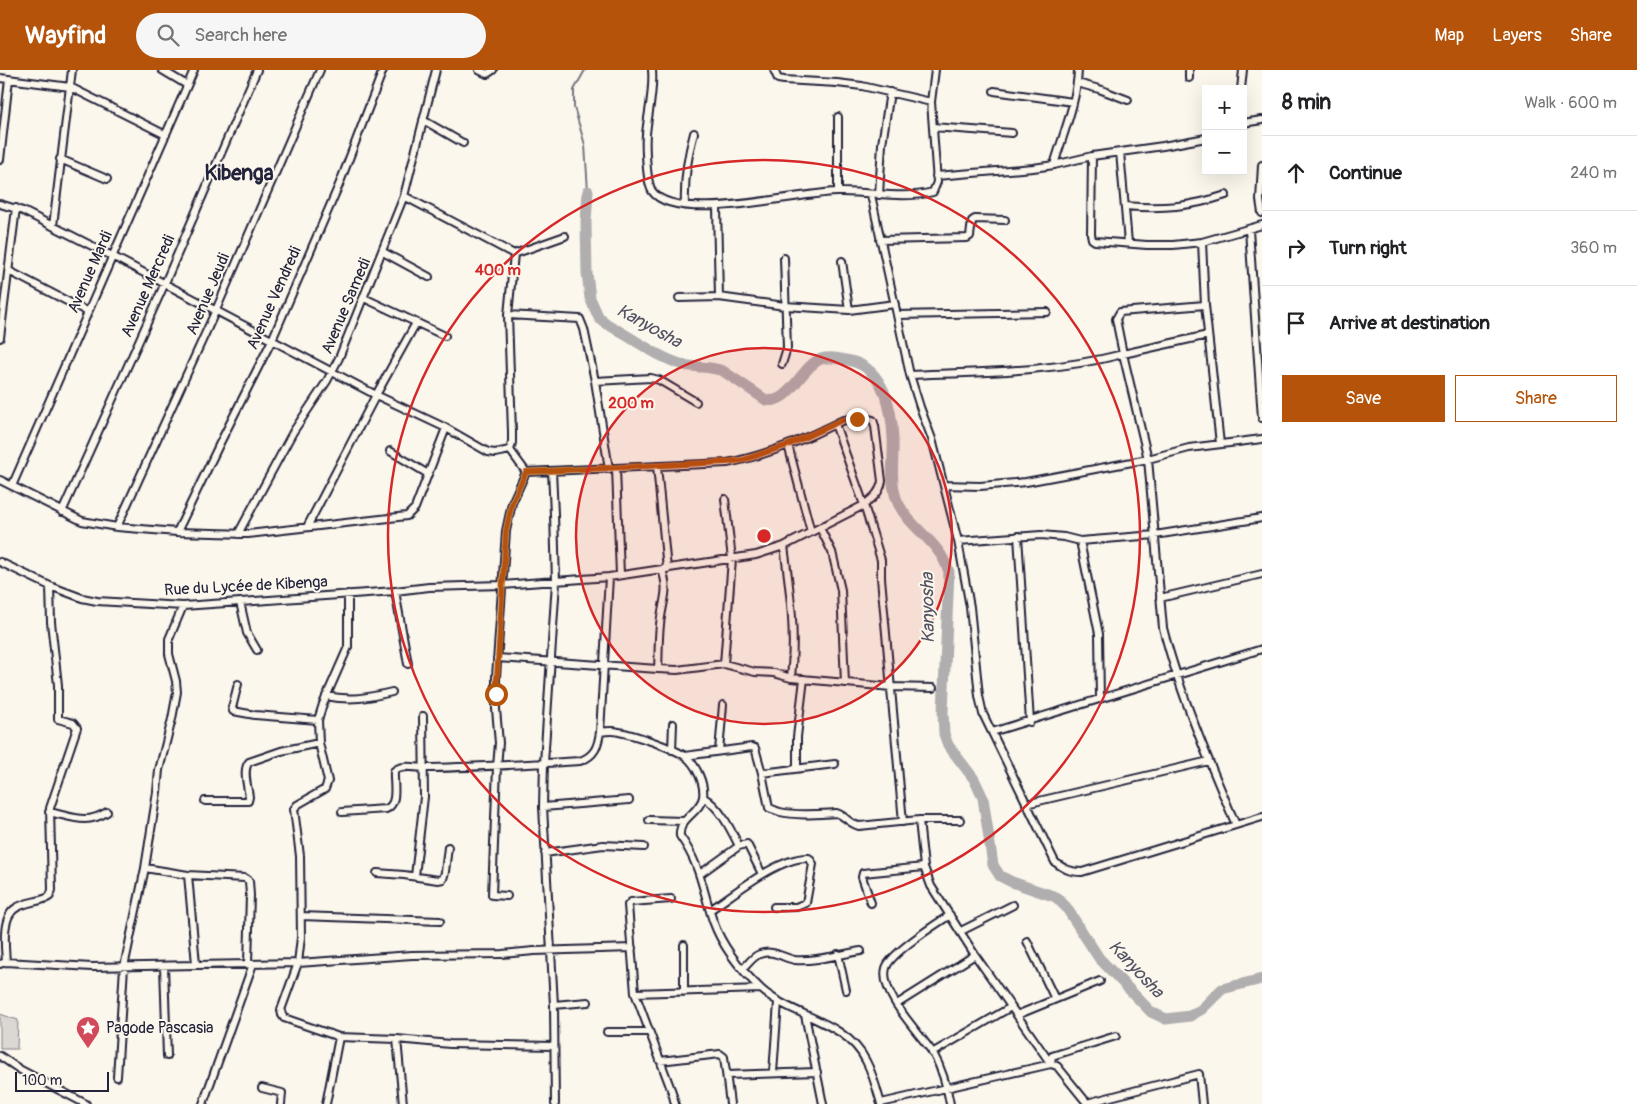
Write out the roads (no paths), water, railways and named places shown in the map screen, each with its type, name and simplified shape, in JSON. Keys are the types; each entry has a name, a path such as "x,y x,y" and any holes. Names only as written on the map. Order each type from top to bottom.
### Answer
{"street":[{"path":"53,226 72,70"},
{"path":"162,70 187,85"},
{"name":"Avenue Mardi","path":"12,486 194,70"},
{"name":"Avenue Mercredi","path":"62,512 257,70"},
{"name":"Avenue Jeudi","path":"117,528 216,310 320,70"},
{"name":"Avenue Vendredi","path":"177,532 272,340 338,184 382,70"},
{"name":"Avenue Samedi","path":"238,534 294,432 333,371 383,252 404,196 436,70"},
{"path":"479,70 487,74 494,70"},
{"path":"652,70 652,95 646,146 649,185 652,192 658,197 686,205 717,207 838,192 911,196 933,192 936,176 931,102 934,70"},
{"path":"774,70 778,78 784,80 837,83 890,92 931,102"},
{"path":"1054,165 1073,102 1078,70"},
{"path":"1189,70 1189,78"},
{"path":"1241,85 1243,70"},
{"path":"0,78 70,87 166,135"},
{"path":"0,160 9,79"},
{"path":"1077,83 1099,88 1128,100"},
{"path":"994,91 1073,102"},
{"path":"879,195 882,144 890,92"},
{"path":"838,118 838,192"},
{"path":"423,120 463,143"},
{"path":"1247,122 1262,120"},
{"path":"933,127 1012,133"},
{"path":"686,205 685,175 694,133"},
{"path":"936,176 1054,165 1092,156 1202,139"},
{"path":"1120,152 1128,242"},
{"path":"1092,156 1092,239 1095,241 1173,245 1202,242 1262,225"},
{"path":"60,159 107,179"},
{"path":"1262,165 1260,200 1262,213"},
{"path":"871,195 910,375 932,439 958,541 970,607 979,696 983,714 1055,862 1072,872 1082,872 1262,817"},
{"path":"1125,206 1170,208 1202,203 1226,195"},
{"path":"404,196 514,254 565,236"},
{"path":"0,204 16,208 53,226 376,395 446,428 488,452 495,453 510,450"},
{"path":"717,207 719,297"},
{"path":"0,338 16,208"},
{"path":"880,240 967,238 970,236 972,221 975,219 1005,220"},
{"path":"1249,230 1262,418"},
{"path":"1202,242 1205,305 1220,444"},
{"path":"383,252 429,277"},
{"path":"510,450 512,432 508,315 514,254"},
{"path":"782,364 787,348 784,258"},
{"path":"842,261 849,310"},
{"path":"8,271 88,312"},
{"path":"679,298 719,297 785,306 849,310 895,304"},
{"path":"364,298 445,336"},
{"path":"1205,305 1120,312 1116,319 1148,459 1163,628 1209,761 1236,825"},
{"path":"897,315 1047,312"},
{"path":"508,315 580,319 584,329 612,468 620,575"},
{"path":"307,527 376,395 416,324"},
{"path":"910,375 1064,366 1093,362 1208,335"},
{"path":"595,381 651,378 659,380 696,402"},
{"name":"Rue du Lycée de Kibenga","path":"0,562 50,586 82,598 97,601 183,606 395,592 429,587 556,582 609,577 732,559 756,555 784,546 864,505 881,490 882,482 873,420 864,418 842,420 835,424"},
{"path":"526,472 735,461 788,445 835,424 864,505 881,560 881,578 903,822"},
{"path":"0,480 62,512 91,524 117,528 238,534 407,516 415,508 446,428"},
{"path":"944,485 980,486 1026,482 1148,459 1189,448 1262,439"},
{"path":"788,445 811,532"},
{"path":"510,450 526,472"},
{"path":"390,451 428,474"},
{"path":"657,466 667,594 661,618 658,669"},
{"path":"507,896 492,895 499,752 496,694 497,658 506,531 512,503 526,472"},
{"path":"552,472 556,582 544,763 543,808 552,951 555,1104"},
{"path":"724,664 732,559 725,499"},
{"path":"958,541 1018,536 1057,536 1080,541 1154,535 1262,518"},
{"path":"820,528 832,552 841,590 845,683"},
{"path":"1018,536 1030,722"},
{"path":"1080,541 1099,634 1100,699"},
{"path":"784,546 793,622 794,651 791,678"},
{"path":"1160,598 1262,574"},
{"path":"342,812 391,807 394,802 395,770 401,767 424,769 580,761 594,753 598,745 600,732 609,577"},
{"path":"50,586 51,622 58,685 58,719 73,723 77,728 50,812 52,890 47,898 14,909 8,919 3,963 64,967 298,964 412,955 502,954 632,948"},
{"path":"395,592 408,664"},
{"path":"348,594 348,647 326,696 318,720 319,743 328,785 325,789 294,809 300,856 301,944 298,964 281,1010 282,1015 284,1018 339,1037 397,1039 450,1044 554,1046"},
{"path":"240,602 248,633 256,650"},
{"path":"116,1077 124,967 145,868 159,770 177,692 169,654 169,639 183,606"},
{"path":"992,732 1030,722 1262,649"},
{"path":"497,658 677,670 724,664 791,678 891,687 932,688"},
{"path":"796,768 796,737 804,679"},
{"path":"238,684 232,708 234,712 318,720"},
{"path":"326,696 349,700 392,692"},
{"path":"719,752 723,705"},
{"path":"415,876 424,797 423,716"},
{"path":"672,750 674,724"},
{"path":"600,732 623,732 685,756 694,765 699,775 703,797 684,821 680,836 690,850 700,874 719,934 743,969 761,989 778,1002 837,1030 857,1048 866,1060 881,1104 1051,1064 1057,1066 1086,1103 1199,1074 1202,1104"},
{"path":"205,801 248,801 245,769 248,762 281,751 319,743"},
{"path":"685,756 755,748 769,808 776,812 790,814 836,813 840,814 850,823 859,826 919,820 960,820"},
{"path":"1026,804 1209,761"},
{"path":"762,773 835,764"},
{"path":"703,797 712,803 730,828 739,846"},
{"path":"543,808 630,800"},
{"path":"50,812 90,819 107,812"},
{"path":"649,820 684,821"},
{"path":"919,820 924,867 931,886 961,931 974,955 1051,1064"},
{"path":"545,852 603,844 644,847"},
{"path":"700,874 739,846 747,844 762,874"},
{"path":"377,873 443,879 448,847"},
{"path":"710,910 762,874 790,862 806,858 812,860 813,864 806,904 796,907 774,907"},
{"path":"871,903 862,877 863,874 924,867"},
{"path":"145,868 188,875 245,878 249,881 251,964 203,1104"},
{"path":"188,875 196,964"},
{"path":"671,899 629,903 635,993 675,1104"},
{"path":"961,931 1013,904"},
{"path":"950,915 892,957 886,968 885,979 887,988 910,1025 932,1053 947,1087 950,1104"},
{"path":"301,916 440,921"},
{"path":"1026,941 1056,999"},
{"path":"684,945 684,992"},
{"path":"743,969 758,954 766,952 796,960 862,951"},
{"path":"838,954 846,990"},
{"path":"897,1004 974,955"},
{"path":"164,966 167,1056"},
{"path":"1017,1015 1100,981"},
{"path":"635,993 761,989"},
{"path":"554,1005 588,1002"},
{"path":"773,1073 778,1002"},
{"path":"932,1053 1011,1007"},
{"path":"805,1015 823,1104"},
{"path":"607,1032 648,1032"},
{"path":"1051,1064 1052,1056 1116,1036"},
{"path":"326,1104 339,1037"},
{"path":"397,1039 403,1104"},
{"path":"660,1061 720,1054 724,1057 730,1104"},
{"path":"0,1056 20,1069 86,1104"},
{"path":"727,1075 817,1072"},
{"path":"262,1088 282,1093 281,1104"}],"waterway":[{"name":"Kanyosha","path":"585,70 574,90 574,107 585,145 588,191"},
{"name":"Kanyosha","path":"588,191 586,222 587,273 590,298 599,318 607,324 674,362 723,371 766,400 782,397 807,369 825,358 844,359 862,365 879,381 891,415 895,495 910,521 939,552 949,572 943,712 944,734 948,745 974,779 983,798 993,865 1000,876 1056,897 1066,907 1099,958 1151,1012 1166,1019 1190,1016 1202,1009 1222,989 1262,979"}],"place":[{"name":"Pagode Pascasia","path":"88,1049"}],"district":[{"name":"Kibenga","path":"239,173"}]}
